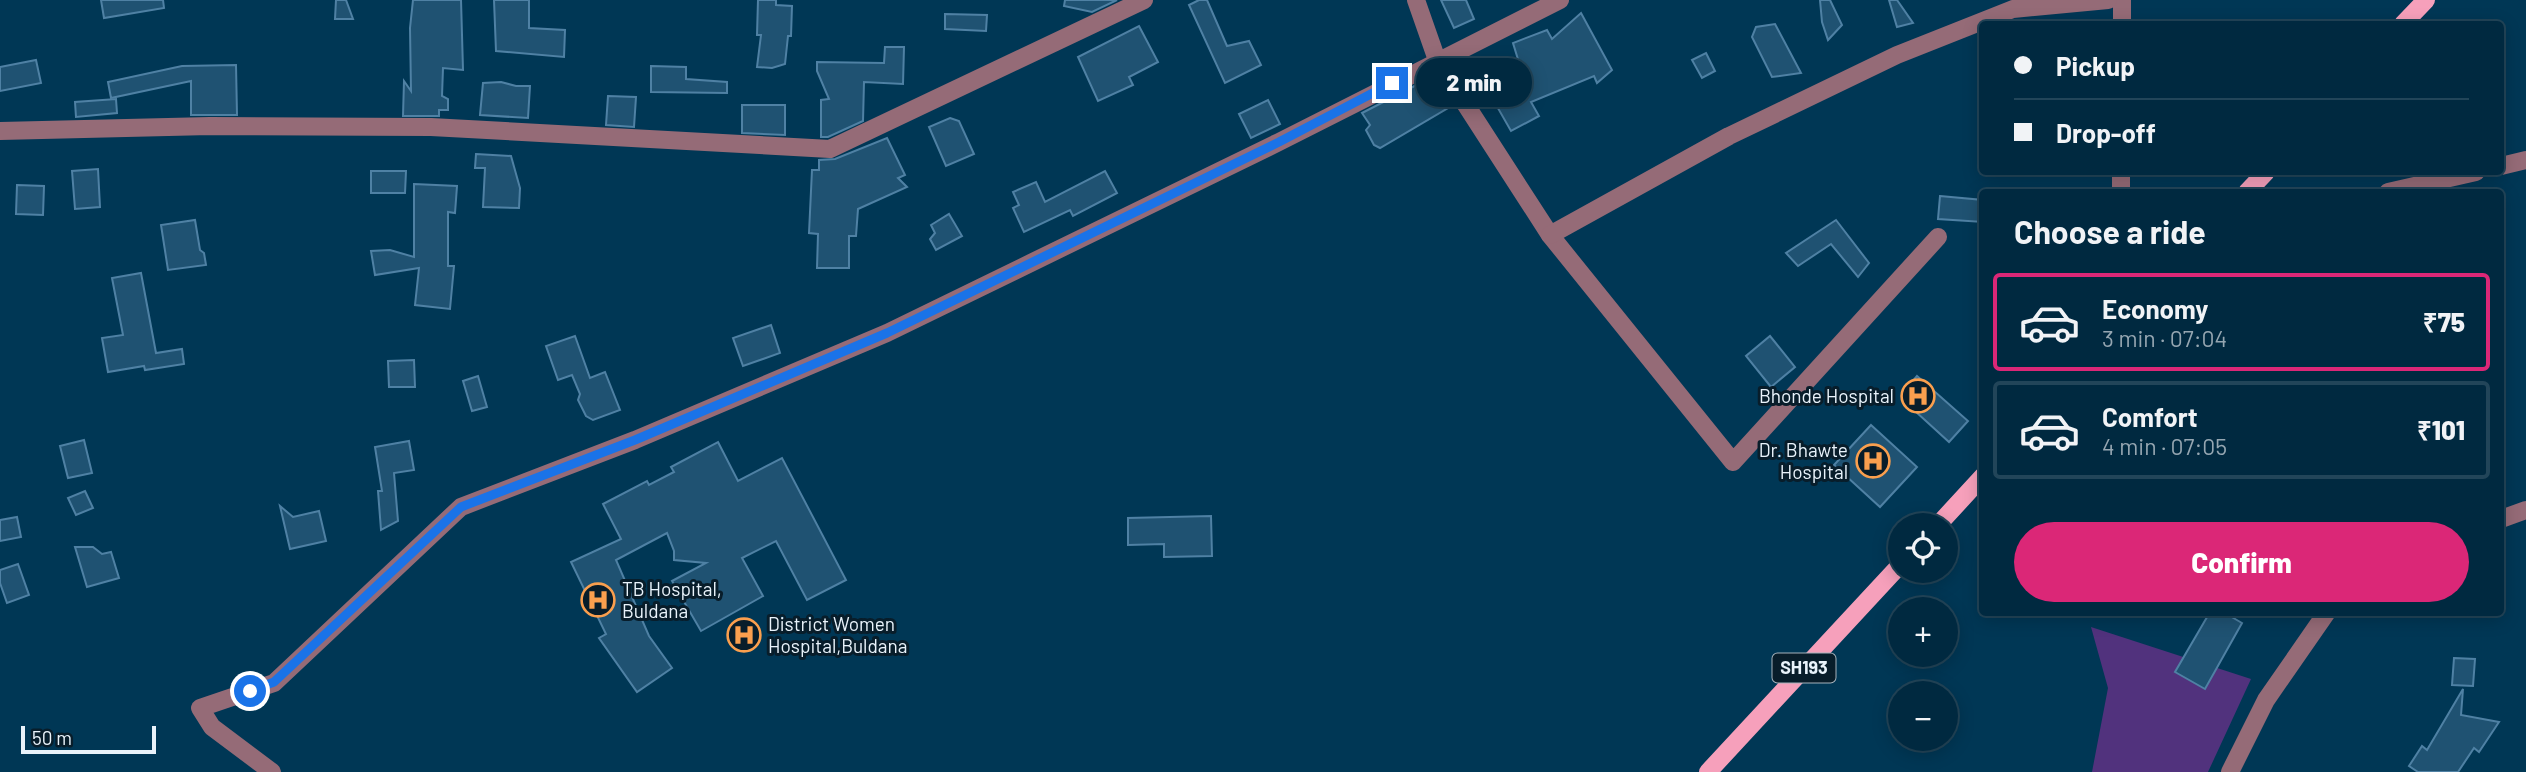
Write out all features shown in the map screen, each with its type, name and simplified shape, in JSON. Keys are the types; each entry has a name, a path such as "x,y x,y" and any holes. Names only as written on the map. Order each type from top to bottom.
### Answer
{"main road":[{"path":"2406,21 2426,0"},
{"path":"2250,189 2263,175"},
{"path":"1949,513 1979,480"},
{"name":"SH193","path":"1708,772 1888,578"}],"street":[{"path":"0,131 210,126 431,127 830,149 1144,0"},
{"path":"1416,0 1437,60 1550,235 1733,462 1938,237"},
{"path":"272,772 212,727 201,708 274,682 461,507 635,440 887,333 1279,142 1560,0"},
{"path":"1983,21 2013,9 2108,0"},
{"path":"2122,0 2122,21"},
{"path":"1550,235 1729,136 1897,55 1979,22"},
{"path":"2504,165 2526,160"},
{"path":"2401,189 2463,175"},
{"path":"2504,518 2526,510"},
{"path":"2230,772 2266,701 2324,616"}],"shaded area":[{"path":"2091,627 2251,679 2208,772 2092,772 2108,688"}],"building":[{"path":"101,0 163,0 164,8 104,18"},
{"path":"336,0 346,0 353,19 335,19"},
{"path":"413,0 461,0 463,70 443,68 442,96 448,99 448,110 439,110 439,116 403,116 404,81 411,91 410,28"},
{"path":"494,0 529,0 529,28 565,30 564,57 496,51"},
{"path":"758,0 776,0 776,5 792,6 791,36 788,36 785,64 772,68 757,67 761,35 757,35"},
{"path":"1065,0 1117,0 1092,12 1064,6"},
{"path":"1199,0 1207,0 1227,46 1249,41 1261,65 1225,83 1189,5"},
{"path":"1441,0 1466,0 1474,19 1454,28"},
{"path":"1820,0 1830,0 1842,25 1828,40 1822,22"},
{"path":"1889,0 1897,0 1913,23 1897,27"},
{"path":"1581,13 1612,70 1597,83 1594,76 1531,102 1539,116 1511,131 1491,96 1524,79 1513,43 1547,30 1552,39"},
{"path":"945,14 987,15 986,31 945,29"},
{"path":"1775,24 1801,73 1772,77 1752,37 1756,27"},
{"path":"1139,26 1158,62 1129,77 1133,85 1098,101 1078,57"},
{"path":"885,47 904,47 903,84 864,82 863,121 828,137 821,137 821,100 829,99 817,71 817,62 884,63"},
{"path":"1706,53 1715,71 1702,78 1692,60"},
{"path":"36,60 41,83 0,91 0,67"},
{"path":"1482,62 1497,91 1480,100 1465,71"},
{"path":"236,65 237,115 191,115 191,81 111,98 108,82 182,66"},
{"path":"651,66 686,67 686,79 727,82 727,93 651,92"},
{"path":"1434,76 1448,108 1380,148 1374,145 1366,130 1370,125 1362,113"},
{"path":"501,82 530,86 528,118 480,115 483,83"},
{"path":"608,96 636,97 634,127 606,125"},
{"path":"116,99 117,113 76,117 75,102"},
{"path":"1268,100 1280,124 1251,138 1239,114"},
{"path":"742,105 785,105 785,135 742,133"},
{"path":"950,118 959,121 974,154 946,166 929,127"},
{"path":"887,138 905,175 898,178 907,187 858,209 856,236 849,236 849,268 817,268 818,234 809,233 812,170 819,170 819,160 835,159"},
{"path":"476,154 511,156 520,188 519,208 483,207 485,168 475,168"},
{"path":"98,169 100,207 75,209 72,171"},
{"path":"371,171 406,171 405,193 371,193"},
{"path":"1105,171 1117,193 1073,216 1070,210 1024,232 1013,208 1019,205 1013,192 1036,182 1045,202"},
{"path":"414,184 457,186 455,213 448,212 448,266 454,266 450,309 415,305 419,268 375,275 371,251 390,250 414,257"},
{"path":"17,185 44,186 43,215 16,214"},
{"path":"1940,196 1979,200 1979,222 1938,219"},
{"path":"949,214 962,236 936,250 930,239 935,233 931,225"},
{"path":"195,220 200,250 204,253 206,265 168,270 161,225"},
{"path":"1836,220 1869,263 1858,277 1831,244 1798,266 1786,253"},
{"path":"141,273 156,353 182,349 184,364 145,370 144,366 108,372 102,338 123,335 112,278"},
{"path":"771,325 780,353 743,366 733,338"},
{"path":"575,336 590,378 605,372 620,410 593,420 586,416 578,400 580,394 572,375 558,380 546,346"},
{"path":"1770,336 1795,367 1771,387 1746,356"},
{"path":"414,360 415,387 389,387 388,361"},
{"path":"478,376 487,407 472,411 463,381"},
{"path":"1917,376 1968,421 1949,442 1904,401 1911,394 1905,390"},
{"path":"1871,425 1917,467 1880,507 1834,465"},
{"path":"84,440 92,473 68,478 60,446"},
{"path":"409,441 414,470 394,473 398,521 381,530 378,491 382,491 375,447"},
{"path":"718,442 738,481 782,458 846,580 807,600 776,541 742,558 763,596 701,631 672,581 706,563 674,560 674,551 667,533 616,560 649,636 672,668 637,692 599,638 606,634 571,562 621,539 603,504 647,481 649,485 674,472 671,467"},
{"path":"85,491 93,508 76,515 68,498"},
{"path":"280,506 293,517 319,511 326,541 290,549"},
{"path":"1211,516 1212,556 1164,557 1164,544 1128,545 1128,518"},
{"path":"17,517 21,537 0,541 0,520"},
{"path":"75,547 93,547 102,554 111,552 119,578 87,587"},
{"path":"18,564 29,595 7,603 0,583 0,570"},
{"path":"2208,616 2230,616 2242,623 2205,689 2175,672"},
{"path":"2454,658 2475,659 2473,686 2452,685"},
{"path":"2463,689 2461,715 2499,722 2479,752 2474,748 2458,772 2418,772 2409,766 2422,746 2427,750"}],"place":[{"name":"Bhonde Hospital","path":"1918,396"},
{"name":"Dr. Bhawte Hospital","path":"1873,461"},
{"name":"TB Hospital, Buldana","path":"598,600"},
{"name":"District Women Hospital,Buldana","path":"744,635"}],"route":[{"path":"250,691 274,682 461,507 635,440 887,333 1279,142 1392,83"}]}
